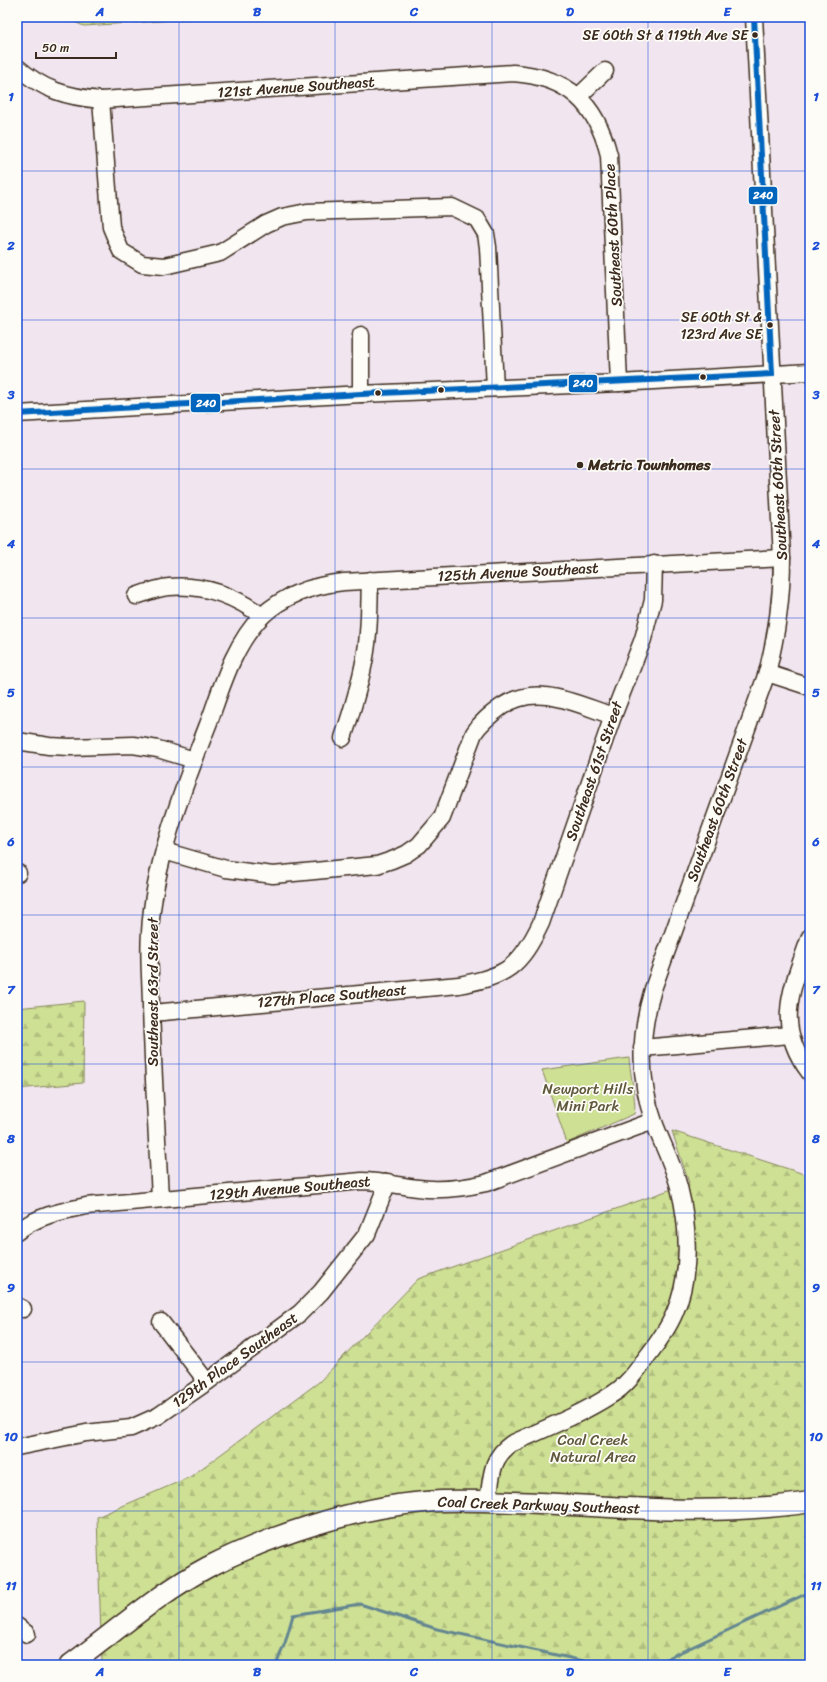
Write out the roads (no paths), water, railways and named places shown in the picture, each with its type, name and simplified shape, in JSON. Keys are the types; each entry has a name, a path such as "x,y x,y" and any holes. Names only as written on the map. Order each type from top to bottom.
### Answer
{"main road":[{"name":"Coal Creek Parkway Southeast","path":"70,1665 173,1589 208,1568 247,1550 316,1525 395,1506 426,1502 488,1501 694,1511 752,1509 810,1502"}],"street":[{"name":"Southeast 60th Street","path":"488,1501 495,1458 510,1444 612,1395 628,1382 666,1330 681,1295 684,1278 686,1228 679,1187 654,1121 643,1075 642,1048 645,1013 767,673 780,614 782,558 754,17"},
{"name":"121st Avenue Southeast","path":"17,67 31,79 63,94 101,100 513,73 527,74 554,81 567,87 579,96"},
{"path":"579,96 605,71"},
{"name":"Southeast 60th Place","path":"579,96 598,124 609,155 620,383"},
{"path":"101,100 111,227 118,246 126,255 142,264 153,266 178,263 220,252 266,224 282,217 307,212 448,207 459,209 477,219 486,234 488,248 496,388"},
{"path":"360,335 361,394"},
{"path":"17,414 361,394 620,383 810,372"},
{"name":"125th Avenue Southeast","path":"262,616 280,602 300,592 325,584 370,580 782,558"},
{"name":"Southeast 61st Street","path":"510,969 529,946 541,923 613,716 649,620 653,600 654,564"},
{"path":"343,738 356,696 365,657 368,634 370,580"},
{"path":"136,596 169,586 193,587 236,598 262,616"},
{"name":"Southeast 63rd Street","path":"160,1199 150,933 153,902 164,851 194,760 229,667 245,638 262,616"},
{"path":"767,673 810,687"},
{"path":"164,851 226,869 273,875 377,865 406,854 419,845 431,833 442,818 474,733 480,724 505,704 526,695 537,694 562,699 613,716"},
{"path":"17,741 49,746 133,745 158,749 194,760"},
{"path":"810,937 792,988 788,1022 790,1035 810,1073"},
{"name":"127th Place Southeast","path":"152,1013 459,985 484,980 510,969"},
{"path":"642,1048 790,1035"},
{"name":"129th Avenue Southeast","path":"17,1232 32,1222 66,1210 86,1206 362,1181 388,1182 425,1188 470,1186 486,1183 654,1121"},
{"name":"129th Place Southeast","path":"17,1447 137,1426 158,1416 207,1382 300,1313 321,1292 367,1234 388,1182"},
{"path":"161,1322 207,1382"}],"waterway":[{"path":"653,1665 810,1592"},
{"path":"276,1665 285,1643 293,1615 360,1604 437,1629 602,1665"}],"place":[{"name":"SE 60th St & 119th Ave SE","path":"755,35"},
{"name":"SE 60th St & 123rd Ave SE","path":"770,325"},
{"name":"Metric Townhomes","path":"580,465"}],"park label":[{"name":"Newport Hills Mini Park","path":"588,1098"},
{"name":"Coal Creek Natural Area","path":"593,1448"}]}
